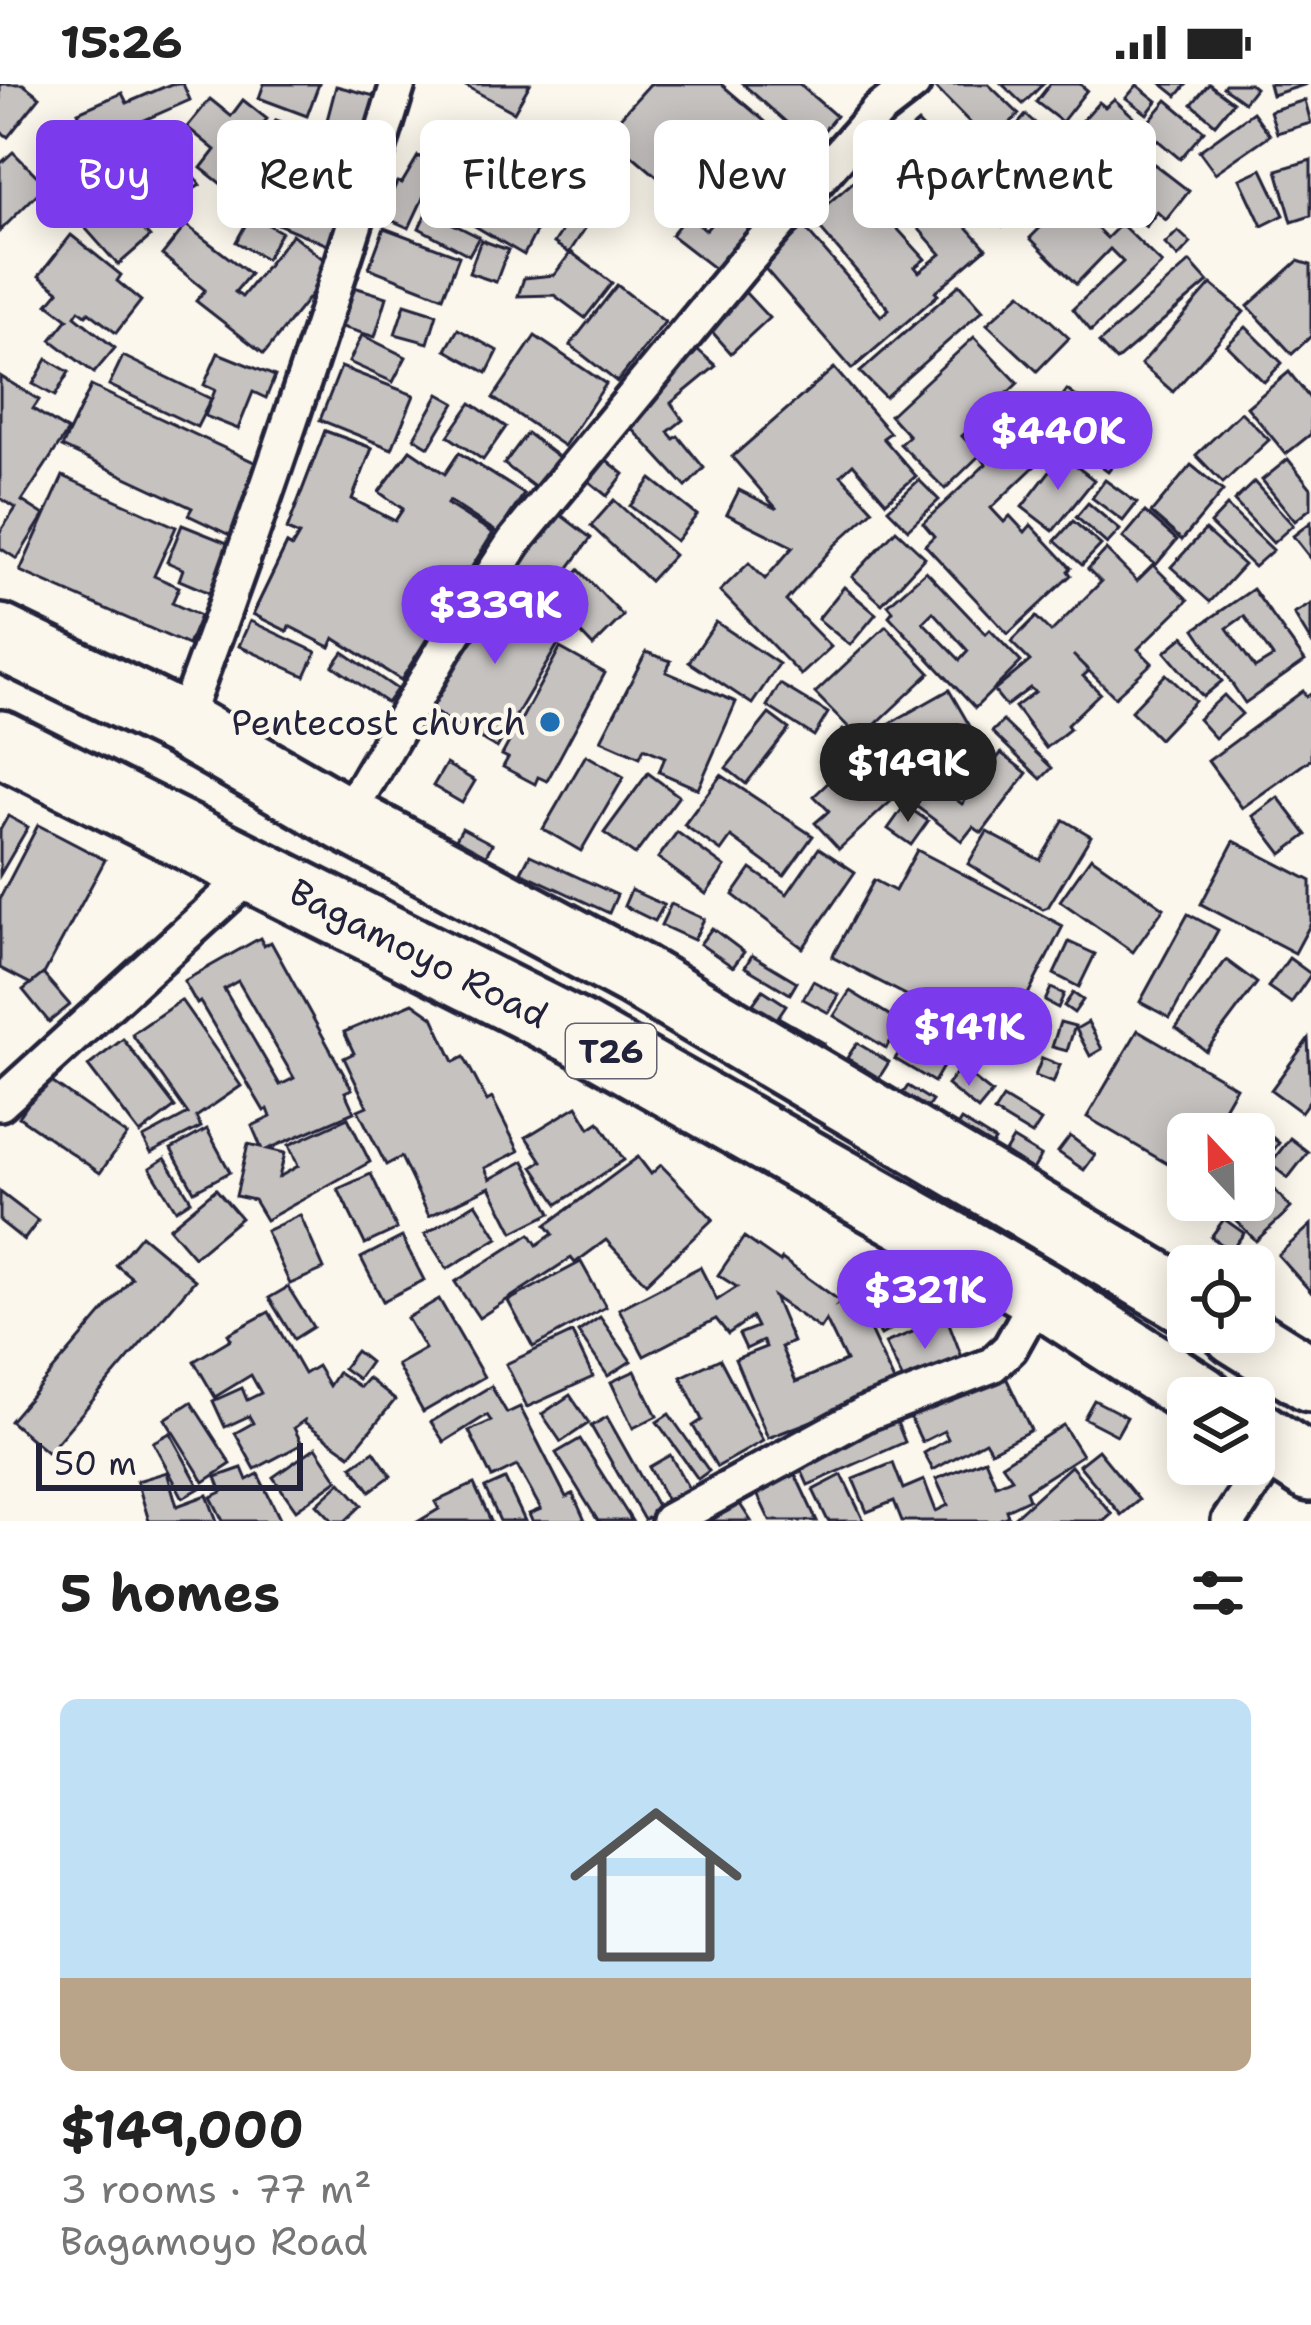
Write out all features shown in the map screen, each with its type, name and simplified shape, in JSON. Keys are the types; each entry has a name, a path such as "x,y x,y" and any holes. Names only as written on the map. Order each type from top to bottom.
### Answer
{"highway":[{"name":"T26","path":"0,637 182,725 635,975 1167,1290"},
{"name":"Bagamoyo Road","path":"0,742 576,1032 1040,1294 1168,1377"},
{"path":"1270,1353 1311,1379"}],"street":[{"path":"182,725 277,466 342,273 398,84"},
{"path":"345,819 446,646 514,542 746,262 878,111 914,84"},
{"path":"0,1102 255,871"},
{"path":"669,1521 865,1414 992,1364 1010,1348 1040,1294"},
{"path":"1229,1521 1281,1450"}],"building":[{"path":"0,84 23,84 40,97 8,137 0,131"},
{"path":"171,84 183,84 190,100 144,120 82,120 78,112 122,93 127,103"},
{"path":"264,84 319,84 307,116 259,98"},
{"path":"462,84 530,84 514,112"},
{"path":"650,84 721,84 763,120 654,120 654,174 630,153 630,120 618,120"},
{"path":"743,84 799,84 836,116 829,124 829,120 784,120"},
{"path":"932,84 988,84 1019,114 1013,120 967,120"},
{"path":"1002,84 1043,84 1023,104"},
{"path":"1050,84 1080,84 1087,90 1064,120 1036,102"},
{"path":"1162,84 1187,84 1177,96"},
{"path":"1209,84 1233,102 1215,124 1192,104"},
{"path":"1225,84 1250,84 1255,88 1244,102"},
{"path":"1269,84 1307,84 1272,95"},
{"path":"1137,85 1157,101 1147,114 1126,98"},
{"path":"336,86 386,99 380,120 327,120"},
{"path":"210,99 231,116 243,100 267,119 217,120 217,181 201,168 215,150 193,132 193,120"},
{"path":"1114,99 1137,120 1083,120 1099,102 1105,107"},
{"path":"1167,100 1204,131 1180,159 1156,139 1156,120 1150,120"},
{"path":"1305,100 1311,123 1277,133 1270,111"},
{"path":"1253,112 1270,135 1215,173 1199,151"},
{"path":"13,152 36,175 36,195 0,231 0,164"},
{"path":"420,157 420,205 409,228 396,222 396,184 402,183"},
{"path":"1311,160 1311,216 1292,222 1277,170"},
{"path":"1156,166 1189,191 1166,220 1157,212"},
{"path":"1262,169 1284,215 1262,226 1240,179"},
{"path":"853,182 853,228 897,228 925,259 915,267 919,272 941,254 918,228 968,228 986,248 852,369 761,264 805,228 881,316 889,309 820,228 829,228 829,203"},
{"path":"85,228 142,228 150,237 118,265"},
{"path":"184,228 190,228 250,274 235,292 242,297 292,234 333,267 264,354 196,301 205,290 162,255"},
{"path":"244,228 281,232 266,259 236,242"},
{"path":"287,228 337,228 330,246"},
{"path":"384,228 459,256 443,297 369,268"},
{"path":"419,228 461,228 479,237 469,255"},
{"path":"478,228 538,228 524,255"},
{"path":"564,228 585,228 569,253 554,243"},
{"path":"677,228 751,229 715,269 671,235"},
{"path":"717,228 738,228 729,238"},
{"path":"1040,228 1097,228 1107,238 1117,228 1125,228 1162,264 1091,331 1073,309 1123,262 1110,249 1076,284 1030,238"},
{"path":"1178,231 1191,243 1178,257 1165,244"},
{"path":"71,235 121,275 117,281 141,301 116,333 89,312 79,310 75,316 115,348 94,373 51,340 68,319 48,304 59,291 39,276"},
{"path":"481,240 508,250 496,282 469,273"},
{"path":"571,252 612,283 585,318 554,295 518,296 524,278 554,275"},
{"path":"1298,261 1311,265 1311,336 1292,354 1248,306"},
{"path":"1190,262 1208,282 1116,361 1099,343"},
{"path":"960,284 983,310 885,397 860,372"},
{"path":"1211,284 1244,312 1173,392 1141,364"},
{"path":"617,285 665,322 617,382 570,345"},
{"path":"354,287 387,297 375,337 342,327"},
{"path":"744,291 769,318 731,353 707,326"},
{"path":"1021,293 1069,338 1037,371 987,324"},
{"path":"405,304 437,314 428,343 395,334"},
{"path":"1246,327 1282,363 1264,382 1227,345"},
{"path":"458,329 498,351 487,373 446,350"},
{"path":"362,335 406,357 393,382 349,362"},
{"path":"535,336 606,384 564,446 493,398"},
{"path":"974,337 1018,383 962,436 980,455 945,489 900,444 909,436 890,415"},
{"path":"698,350 716,366 671,403 683,420 668,432 674,439 678,436 704,468 686,487 627,423"},
{"path":"218,353 275,376 266,398 253,392 238,429 205,416 215,390 204,385"},
{"path":"123,356 211,399 197,427 109,385"},
{"path":"47,359 69,372 55,396 33,384"},
{"path":"341,367 414,395 392,449 320,420"},
{"path":"834,368 890,433 883,438 916,476 886,502 853,464 841,475 873,510 786,601 831,647 801,675 720,591 749,563 765,579 793,547 727,514 739,490 777,509 732,457"},
{"path":"1289,372 1311,400 1311,434 1286,454 1247,407"},
{"path":"0,376 39,400 33,409 68,431 22,501 44,515 17,559 0,548 0,532 16,508 0,498"},
{"path":"91,386 269,469 236,538 188,515 192,508 62,447"},
{"path":"1067,390 1133,439 1108,472 1042,423"},
{"path":"439,394 455,403 429,447 414,438"},
{"path":"471,403 506,427 483,460 448,436"},
{"path":"1241,412 1269,440 1223,483 1196,455"},
{"path":"1027,413 1057,445 991,508 1004,522 1010,516 1025,532 1031,525 1071,568 1071,575 1008,634 925,545 934,536 923,523 986,464 981,457"},
{"path":"325,431 372,448 352,499 395,521 403,509 379,492 410,450 445,474 459,453 524,494 498,533 447,504 493,533 401,680 334,638 330,647 253,614 287,544 292,547 299,535 287,530","holes":["315,574 329,582 321,595 307,589"]},
{"path":"325,431 372,448 352,499 395,521 403,509 379,492 410,450 445,474 459,453 524,494 498,533 447,504 493,533 401,680 334,638 330,647 253,614 287,544 292,547 299,535 287,530"},
{"path":"527,433 564,461 541,492 504,464"},
{"path":"598,453 624,474 607,496 581,475"},
{"path":"1062,455 1094,480 1053,531 1022,507"},
{"path":"1288,459 1311,488 1311,508 1295,521 1262,480"},
{"path":"1191,465 1223,491 1182,540 1151,513"},
{"path":"63,476 176,527 154,576 179,587 172,603 200,616 188,645 20,571"},
{"path":"651,479 697,515 676,541 630,506"},
{"path":"919,480 939,500 908,529 888,509"},
{"path":"1105,480 1137,503 1123,521 1092,498"},
{"path":"1254,482 1293,525 1273,543 1234,501"},
{"path":"614,500 674,555 650,581 591,526"},
{"path":"1088,503 1120,530 1107,544 1076,517"},
{"path":"1227,506 1273,550 1254,567 1210,524"},
{"path":"557,512 591,538 545,600 510,574"},
{"path":"1145,512 1177,540 1156,565 1123,538"},
{"path":"1073,521 1101,545 1082,565 1055,541"},
{"path":"1311,522 1311,559 1293,536"},
{"path":"182,525 240,548 219,597 179,580 183,569 167,562"},
{"path":"896,530 925,557 882,604 852,577"},
{"path":"1205,530 1244,565 1210,602 1171,567"},
{"path":"1106,550 1137,581 1153,565 1188,600 1138,649 1152,663 1115,697 1089,671 1083,676 1100,693 1067,725 1070,729 1046,748 1015,707 1035,692 1030,688 1006,706 994,691 1030,661 1011,642 1036,617 1051,632 1101,582 1088,569"},
{"path":"579,570 623,616 593,646 549,600"},
{"path":"926,571 986,634 990,630 1021,662 975,708 889,616 893,611 888,605","holes":["933,612 968,651 960,660 923,622"]},
{"path":"494,587 567,629 497,748 424,706"},
{"path":"844,587 876,614 850,645 818,619"},
{"path":"1253,589 1305,661 1245,703 1195,629","holes":["1244,616 1273,657 1255,668 1227,628"]},
{"path":"1311,604 1311,642 1294,614"},
{"path":"250,621 316,652 305,676 239,646"},
{"path":"716,622 779,664 752,704 689,662"},
{"path":"886,626 930,673 860,739 815,693"},
{"path":"1184,636 1222,681 1203,697 1165,652"},
{"path":"560,648 605,673 547,781 538,777 535,784 503,767 508,758 502,755"},
{"path":"343,652 397,689 387,703 333,666"},
{"path":"646,652 671,661 666,672 736,702 698,789 659,772 665,757 644,748 640,757 601,740"},
{"path":"1166,674 1195,701 1159,739 1131,711"},
{"path":"780,684 828,713 814,736 767,706"},
{"path":"949,690 975,735 898,779 871,734"},
{"path":"1303,691 1306,696 1311,693 1311,759 1242,808 1208,761"},
{"path":"1224,695 1242,714 1215,738 1198,719"},
{"path":"769,714 789,729 746,784 726,768"},
{"path":"1003,721 1052,768 1041,779 992,732"},
{"path":"843,730 867,757 860,763 870,773 876,767 900,793 839,849 815,823 829,811 814,796 846,766 827,744"},
{"path":"977,738 995,754 964,788 946,772"},
{"path":"1001,753 1027,773 982,833 973,827 962,841 908,800 926,777 962,804"},
{"path":"586,755 624,777 581,851 543,829"},
{"path":"446,764 475,781 462,803 433,786"},
{"path":"648,773 679,796 635,855 604,833"},
{"path":"721,775 813,836 784,876 731,837 721,851 684,825"},
{"path":"1278,797 1307,835 1282,854 1253,816"},
{"path":"905,805 928,821 911,845 888,829"},
{"path":"8,816 28,827 0,875 0,830"},
{"path":"1064,820 1091,836 1048,907 1043,909 968,864 987,832 1040,860"},
{"path":"38,825 105,860 37,987 0,968 0,898"},
{"path":"462,828 492,844 483,861 453,844"},
{"path":"677,832 725,867 706,894 658,858"},
{"path":"1234,841 1311,881 1311,923 1295,953 1201,904"},
{"path":"819,848 855,872 803,948 733,895 751,869 787,894"},
{"path":"917,850 1063,926 1020,1010 1028,1015 1011,1049 832,957 874,880 895,891"},
{"path":"530,855 617,895 609,913 521,872"},
{"path":"1091,857 1164,908 1133,952 1060,901"},
{"path":"631,890 664,905 655,921 624,906"},
{"path":"671,904 704,919 694,940 661,925"},
{"path":"1188,914 1218,930 1170,1018 1140,1002"},
{"path":"712,928 744,952 733,967 700,944"},
{"path":"260,938 264,946 271,942 352,1089 345,1092 354,1112 268,1149 285,1153 279,1177 298,1166 289,1145 348,1118 370,1162 266,1220 254,1200 236,1196 248,1144 261,1147 252,1126 271,1117 184,981","holes":["238,981 294,1078 280,1085 224,989"]},
{"path":"1069,942 1095,954 1079,987 1054,974"},
{"path":"752,955 797,982 790,994 745,967"},
{"path":"1289,958 1311,974 1291,1003 1268,987"},
{"path":"1226,960 1257,983 1206,1051 1176,1028"},
{"path":"43,974 70,1005 49,1022 23,990"},
{"path":"813,981 839,995 829,1013 803,999"},
{"path":"1051,988 1064,994 1058,1008 1045,1001"},
{"path":"763,990 786,1005 776,1020 753,1004"},
{"path":"850,991 902,1023 886,1048 834,1016"},
{"path":"1073,993 1083,1000 1074,1013 1064,1006"},
{"path":"181,1000 241,1086 196,1117 201,1127 151,1153 143,1138 188,1114 132,1034"},
{"path":"413,1003 433,1017 454,1062 464,1057 519,1151 485,1168 490,1179 524,1161 551,1213 513,1232 490,1187 429,1216 401,1157 386,1165 358,1110 367,1106 344,1058 354,1053 344,1032"},
{"path":"780,1018 824,1043 814,1062 770,1038"},
{"path":"1060,1022 1075,1026 1067,1051 1052,1047"},
{"path":"1088,1022 1102,1049 1090,1056 1076,1029"},
{"path":"913,1030 951,1053 934,1082 895,1059"},
{"path":"1138,1030 1236,1087 1221,1113 1167,1113 1167,1164 1087,1117"},
{"path":"123,1039 175,1107 140,1134 88,1066"},
{"path":"1308,1039 1311,1098 1301,1112 1271,1090"},
{"path":"857,1043 889,1062 879,1078 847,1058"},
{"path":"1042,1058 1060,1065 1053,1083 1035,1076"},
{"path":"960,1068 992,1093 978,1110 947,1085"},
{"path":"46,1078 127,1135 100,1173 19,1117"},
{"path":"908,1086 932,1101 921,1117 897,1102"},
{"path":"1003,1098 1041,1121 1032,1135 994,1112"},
{"path":"577,1106 590,1128 599,1122 624,1160 558,1204 533,1167 542,1161 526,1137"},
{"path":"961,1120 995,1141 987,1153 953,1133"},
{"path":"207,1129 230,1172 194,1191 171,1149"},
{"path":"1070,1136 1095,1155 1084,1170 1058,1152"},
{"path":"1290,1138 1308,1152 1288,1178 1275,1168 1275,1158"},
{"path":"1013,1139 1041,1156 1033,1170 1005,1152"},
{"path":"638,1157 651,1174 661,1165 713,1219 646,1283 606,1240 479,1318 455,1282 530,1234 537,1245 553,1234 546,1225"},
{"path":"165,1158 191,1200 176,1210 150,1168"},
{"path":"371,1174 397,1229 365,1244 338,1189"},
{"path":"216,1189 241,1218 194,1257 169,1228"},
{"path":"1275,1190 1291,1208 1256,1241 1237,1221 1275,1221"},
{"path":"0,1192 38,1221 24,1240 0,1221"},
{"path":"476,1203 498,1238 447,1269 425,1234"},
{"path":"300,1215 324,1269 290,1284 266,1231"},
{"path":"1223,1221 1244,1233 1235,1245 1222,1245 1211,1237"},
{"path":"1311,1225 1311,1292 1278,1255"},
{"path":"141,1235 195,1280 48,1453 10,1421 132,1278 116,1265"},
{"path":"402,1237 424,1280 383,1301 361,1258"},
{"path":"744,1237 782,1259 838,1304 854,1296 897,1388 768,1438 735,1359 766,1347 763,1341 746,1349 739,1334 757,1327 752,1317 728,1334 716,1319 644,1356 619,1309 700,1267 717,1300 737,1287 718,1275","holes":["774,1297 820,1329 826,1320 846,1361 796,1382 781,1347 793,1342"]},
{"path":"581,1262 606,1307 533,1347 508,1301"},
{"path":"888,1283 909,1319 881,1335 861,1298"},
{"path":"288,1287 313,1327 294,1339 269,1298"},
{"path":"439,1299 484,1377 423,1412 397,1365 425,1349 407,1318"},
{"path":"269,1312 304,1374 317,1366 329,1386 338,1372 360,1387 368,1378 395,1400 350,1455 306,1419 294,1428 302,1444 255,1469 235,1433 253,1423 249,1416 225,1427 213,1401 242,1388 247,1400 261,1393 251,1375 215,1397 194,1361 231,1339 228,1334"},
{"path":"600,1317 631,1361 608,1376 578,1332"},
{"path":"947,1318 963,1360 907,1388 885,1343"},
{"path":"572,1333 593,1377 527,1407 506,1364"},
{"path":"356,1351 370,1362 358,1379 343,1368"},
{"path":"720,1359 763,1441 717,1467 693,1426 702,1420 681,1377"},
{"path":"1002,1369 1031,1430 991,1451 985,1441 933,1470 924,1453 948,1439 944,1431 922,1442 909,1415"},
{"path":"635,1371 657,1416 633,1428 611,1382"},
{"path":"491,1386 507,1413 520,1407 566,1497 573,1494 585,1521 532,1521 529,1514 541,1509 517,1466 492,1478 469,1431 491,1421 487,1415 444,1442 431,1422"},
{"path":"570,1395 589,1423 561,1442 542,1414"},
{"path":"1094,1400 1127,1417 1117,1435 1084,1418"},
{"path":"191,1402 231,1464 204,1482 165,1419"},
{"path":"669,1414 709,1471 698,1479 657,1422"},
{"path":"894,1415 905,1442 808,1485 796,1458"},
{"path":"607,1417 660,1511 644,1520 591,1426"},
{"path":"1063,1425 1082,1455 1026,1491 1029,1499 1006,1510 1008,1516 996,1521 902,1521 894,1501 867,1512 853,1479 893,1463 903,1489 924,1480 936,1511 948,1505 936,1479 985,1459 996,1485 1012,1478 1002,1464"},
{"path":"170,1433 200,1488 183,1498 153,1442"},
{"path":"580,1439 632,1521 598,1521 556,1453"},
{"path":"316,1447 338,1480 296,1510 273,1477"},
{"path":"1098,1450 1139,1500 1121,1515 1079,1465"},
{"path":"374,1451 391,1476 370,1491 352,1466"},
{"path":"670,1455 689,1489 667,1501 649,1467"},
{"path":"790,1463 817,1521 770,1521 751,1481"},
{"path":"1071,1466 1112,1514 1104,1521 1010,1521"},
{"path":"242,1468 247,1480 258,1474 281,1521 223,1521 211,1497 222,1492 216,1477"},
{"path":"167,1472 177,1506 207,1495 217,1521 149,1521 137,1481"},
{"path":"842,1475 864,1521 828,1521 813,1490"},
{"path":"505,1479 525,1521 500,1521 485,1488"},
{"path":"341,1482 362,1505 345,1521 333,1521 317,1504"},
{"path":"474,1484 491,1521 419,1521 439,1509 435,1502"},
{"path":"734,1495 751,1521 695,1521"}],"place":[{"name":"Pentecost church","path":"550,722"}]}
